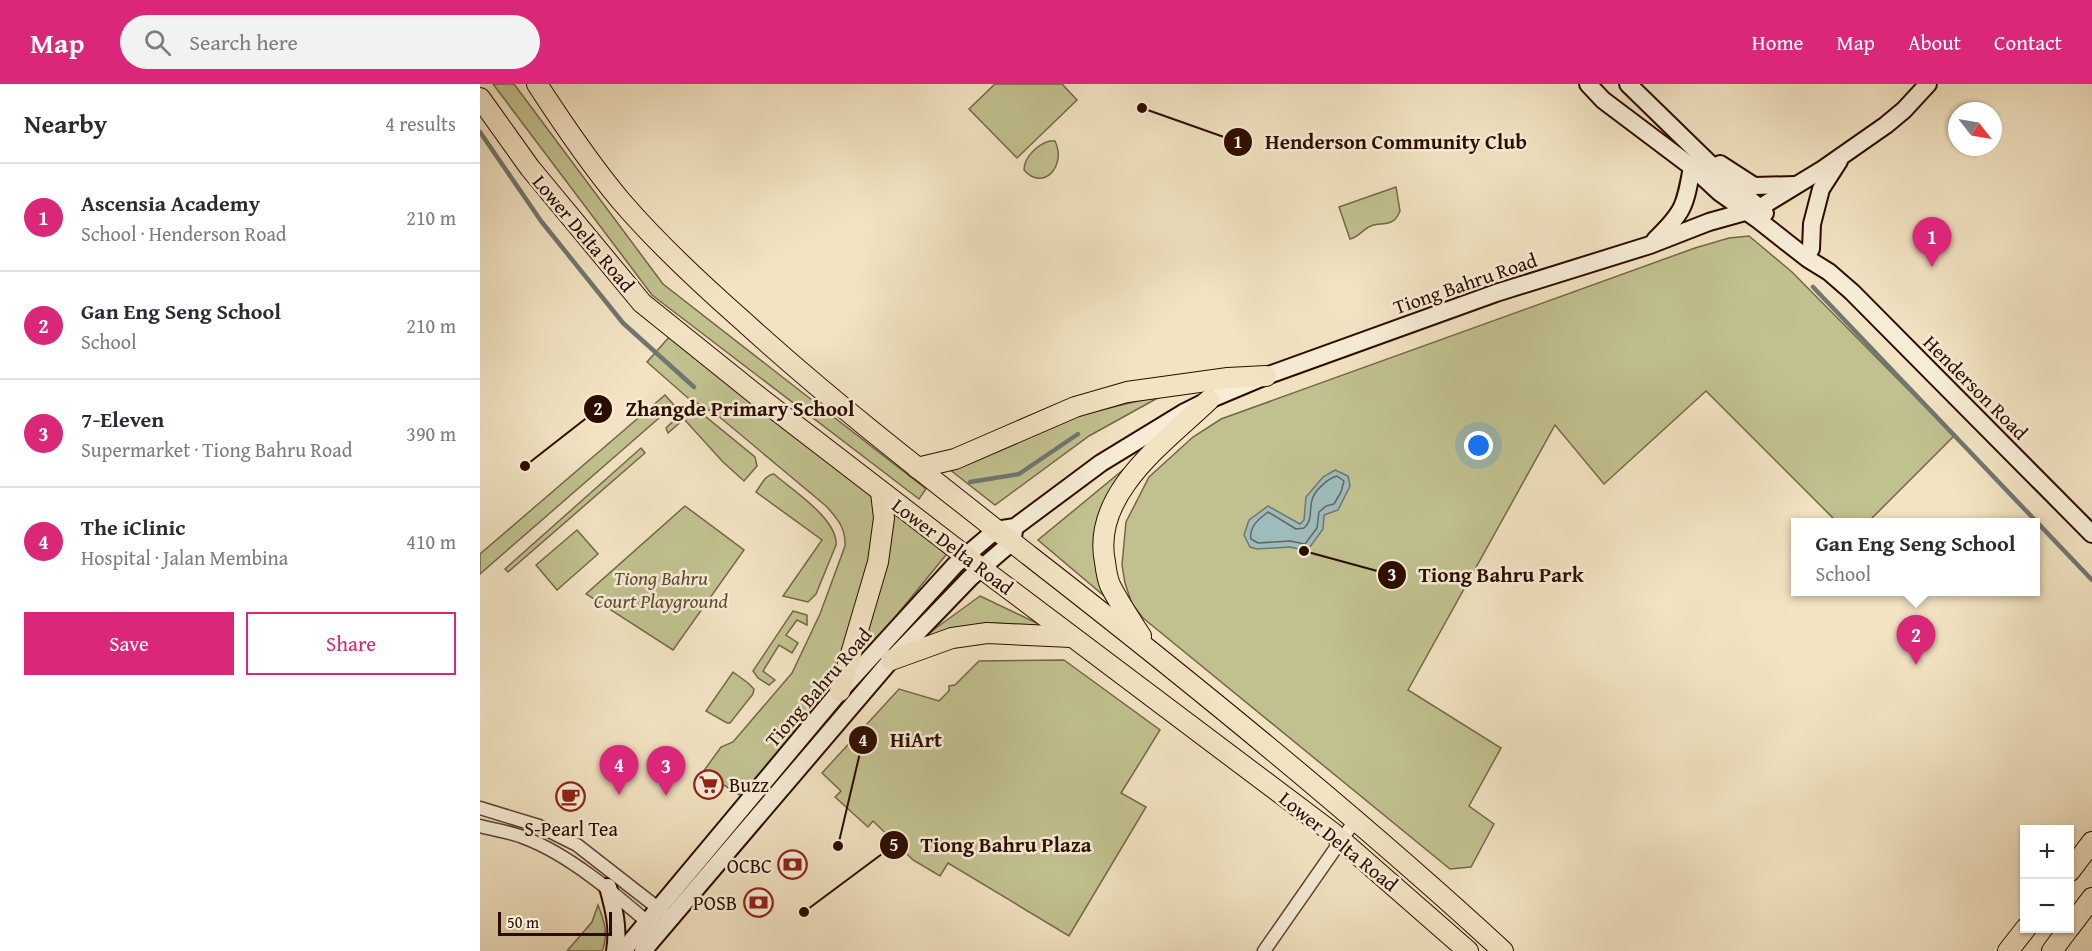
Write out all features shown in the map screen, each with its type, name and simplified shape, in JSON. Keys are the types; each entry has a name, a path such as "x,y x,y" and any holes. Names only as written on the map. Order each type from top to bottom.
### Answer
{"main road":[{"name":"Lower Delta Road","path":"537,84 566,128 622,201 694,277 805,377 917,468 1008,533 1209,697 1356,819 1503,951"},
{"name":"Henderson Road","path":"1588,84 1603,99 1692,167 1719,192 1753,210 1811,249 1829,272"},
{"name":"Henderson Road","path":"1628,84 1729,182 1753,210 1808,259 1829,272 1852,292 2092,534"},
{"name":"Tiong Bahru Road","path":"665,913 840,691 965,556 1008,533 1101,463 1183,413 1266,376 1542,277 1650,245 1709,222 1753,210 1886,125 1904,110 1928,84"},
{"name":"Lower Delta Road","path":"480,98 530,168 642,303 881,492 1341,840 1468,951"},
{"path":"1663,119 1714,161 1754,186 1795,185"},
{"path":"1811,249 1813,221 1821,189 1842,155"},
{"path":"1650,245 1681,213 1692,167"},
{"path":"917,468 955,459 1075,407 1128,392 1228,378 1266,376"},
{"path":"1154,654 1126,614 1109,583 1102,538 1108,516 1121,489 1136,470 1209,400"},
{"path":"840,691 878,562 884,518 881,492"},
{"name":"Tiong Bahru Road","path":"623,951 653,927 891,660 981,568 1008,533"},
{"path":"891,660 952,638 987,633 1071,637"},
{"path":"2074,866 2092,842"},
{"path":"608,887 617,924 615,951"},
{"path":"2074,921 2092,898"},
{"name":"Tiong Bahru Road","path":"643,951 653,927"},
{"path":"2008,951 2022,933"},
{"path":"2052,951 2065,933"}],"street":[{"path":"480,808 539,826 570,842 616,874 665,913"},
{"path":"1264,951 1356,819"},
{"path":"480,826 525,837 550,849 608,887 653,927"}],"green space":[{"path":"493,84 514,84 663,284 926,489 919,499 652,295"},
{"path":"995,84 1062,84 1077,100 1017,158 969,109"},
{"path":"1055,141 1058,150 1055,167 1045,177 1031,176 1024,170 1026,160 1036,148"},
{"path":"1396,187 1400,211 1396,219 1371,226 1350,239 1339,207"},
{"path":"1749,236 1792,272 1954,436 1872,518 1833,518 1706,391 1604,484 1555,425 1408,690 1501,748 1469,806 1494,824 1471,867 1450,869 1143,618 1132,604 1122,565 1126,522 1149,477 1193,437 1221,419 1695,248 1729,238"},
{"path":"671,335 950,550 746,799 703,772 721,747 733,742 792,673 820,614 845,546 844,534 837,519 826,506 716,414 688,398 647,362"},
{"path":"665,395 674,405 480,574 480,554"},
{"path":"1163,395 1089,436 995,505 949,469 1076,416"},
{"path":"692,411 706,417 755,457 757,466 744,481 723,462 684,419 668,433 666,428 672,422"},
{"path":"1169,432 1105,523 1109,600 1038,540"},
{"path":"641,448 645,453 508,572 505,569"},
{"path":"774,474 822,515 835,535 836,545 816,594 808,602 783,596 822,540 756,492 766,478"},
{"name":"Tiong Bahru Court Playground","path":"685,506 744,550 673,650 586,594"},
{"path":"577,530 598,554 557,590 536,565"},
{"path":"980,596 1043,626 994,623 950,628 918,641"},
{"path":"793,611 807,615 807,625 797,620 786,635 798,643 792,653 779,645 763,671 775,680 769,685 758,678 753,671"},
{"path":"1064,660 1160,730 1121,793 1146,807 1069,936 948,863 940,876 913,860 873,821 868,827 835,797 841,791 822,773 899,689 939,701 949,691 949,686 955,685 979,661"},
{"path":"733,672 754,689 753,694 730,723 727,723 706,711"},
{"path":"598,905 605,933 602,951 567,951 592,922"}],"water":[{"path":"1335,470 1348,476 1350,486 1338,510 1324,515 1323,529 1307,551 1290,547 1257,549 1250,547 1244,535 1249,520 1268,506 1300,524 1304,520 1306,497 1323,477"}],"waterway":[{"path":"480,132 541,221 623,323 694,387"},
{"path":"1813,287 2033,518"},
{"path":"970,482 1019,474 1078,434"},
{"path":"2040,525 2092,580"}],"place":[{"name":"Henderson Community Club","path":"1142,108"},
{"name":"Ascensia Academy","path":"1932,267"},
{"name":"Zhangde Primary School","path":"525,466"},
{"name":"Tiong Bahru Park","path":"1304,551"},
{"name":"Gan Eng Seng School","path":"1916,665"},
{"name":"Buzz","path":"708,784"},
{"name":"The iClinic","path":"619,795"},
{"name":"7-Eleven","path":"666,796"},
{"name":"S-Pearl Tea","path":"571,797"},
{"name":"HiArt","path":"838,846"},
{"name":"OCBC","path":"793,865"},
{"name":"POSB","path":"758,902"},
{"name":"Tiong Bahru Plaza","path":"804,912"}]}
